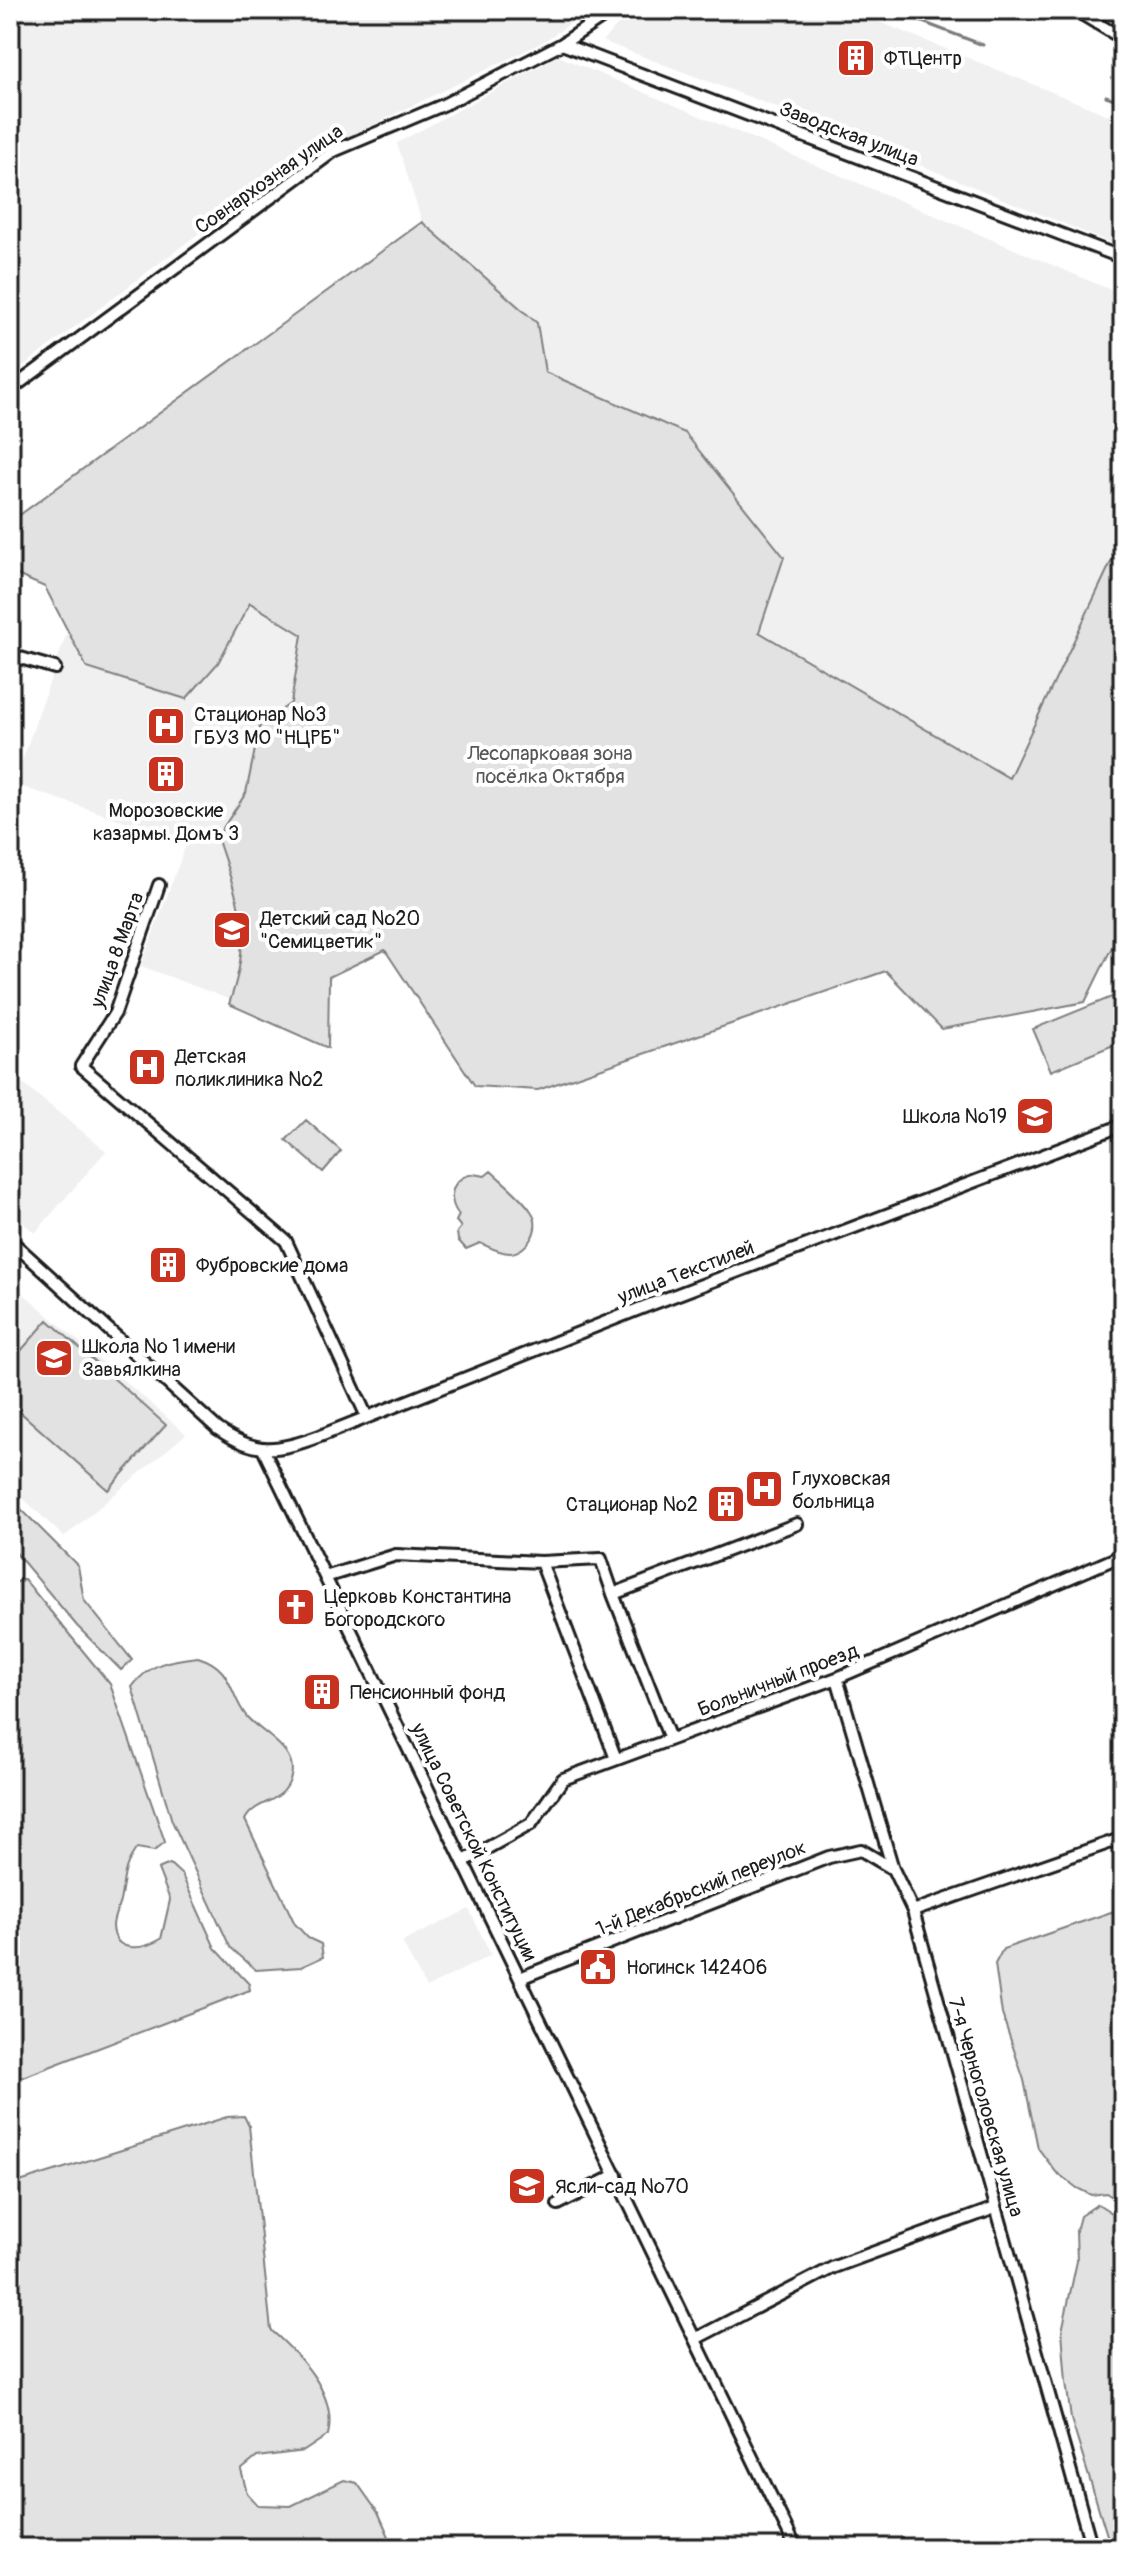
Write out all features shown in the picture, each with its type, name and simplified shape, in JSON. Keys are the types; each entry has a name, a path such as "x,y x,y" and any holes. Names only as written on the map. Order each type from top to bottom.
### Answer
{"street":[{"name":"Совнархозная улица","path":"10,390 334,151 443,105 562,44 613,10"},
{"path":"1075,10 1123,39"},
{"name":"Заводская улица","path":"562,44 1123,258"},
{"path":"10,655 55,668"},
{"name":"улица 8 Марта","path":"159,885 115,1013 81,1066 286,1241 367,1417"},
{"name":"улица Текстилей","path":"263,1449 301,1443 644,1307 1123,1125"},
{"path":"10,1240 218,1429 243,1445 263,1449"},
{"name":"улица Советской Конституции","path":"263,1449 796,2548"},
{"path":"613,1594 797,1524"},
{"path":"325,1577 396,1555 541,1562 601,1559 670,1739"},
{"name":"Больничный проезд","path":"464,1861 531,1824 563,1779 837,1678 1123,1555"},
{"path":"541,1562 616,1759"},
{"name":"7-я Черноголовская улица","path":"837,1678 893,1869 913,1911 1092,2548"},
{"path":"913,1911 1123,1838"},
{"name":"1-й Декабрьский переулок","path":"520,1978 829,1857 861,1850 893,1869"},
{"path":"558,2204 616,2175"},
{"path":"695,2339 834,2267 995,2208"}],"shaded area":[{"path":"10,10 590,10 543,42 288,166 10,376"},
{"path":"633,10 850,10 1123,121 1123,248 820,124 602,41"},
{"path":"558,56 1123,295 1123,544 1120,544 1010,778 759,632 685,433 544,372 537,323 422,222 397,143"},
{"name":"Стационар №3 ГБУЗ МО \"НЦРБ\"","path":"239,588 334,621 276,1017 141,966 187,842 14,784 75,609"},
{"path":"10,1073 106,1151 35,1233 10,1212"},
{"name":"Школа № 1 имени Завьялкина","path":"10,1282 186,1434 64,1537 10,1486"},
{"path":"469,1909 491,1955 426,1988 402,1942"}],"green space":[{"name":"Лесопарковая зона посёлка Октября","path":"422,222 537,323 545,372 685,433 784,557 759,632 1009,778 1120,543 1123,544 1123,934 1113,945 1085,1002 942,1029 886,971 538,1090 475,1086 385,950 329,977 328,1048 229,1004 241,958 241,919 217,837 246,793 260,725 291,703 302,635 250,603 218,663 186,699 87,668 45,587 10,572 10,522"},
{"path":"1119,994 1123,1005 1123,1041 1051,1071 1033,1029"},
{"path":"306,1120 341,1151 323,1172 286,1140"},
{"path":"491,1171 522,1200 534,1217 532,1238 517,1252 502,1252 480,1243 466,1249 458,1240 457,1232 461,1227 456,1221 459,1215 452,1198 456,1184 467,1176 485,1176"},
{"path":"48,1320 166,1425 108,1490 10,1403 10,1363"},
{"path":"10,1498 78,1566 84,1600 132,1660 121,1670 77,1626 10,1546"},
{"path":"24,1579 110,1684 165,1842 154,1851 137,1848 132,1855 126,1867 114,1920 115,1935 119,1942 131,1947 161,1939 170,1900 158,1869 170,1864 182,1875 215,1948 249,1984 250,1990 10,2082 10,1585"},
{"path":"198,1657 224,1674 247,1717 279,1744 290,1760 292,1769 286,1788 255,1809 245,1820 295,1924 308,1938 321,1944 323,1957 301,1967 256,1970 230,1947 172,1821 132,1687 161,1664"},
{"path":"1123,1908 1123,2204 1106,2193 1091,2195 1077,2188 1056,2172 1038,2148 1024,2080 1002,2014 995,1964 1003,1949"},
{"path":"244,2116 249,2126 271,2330 314,2376 322,2390 330,2419 328,2435 304,2451 257,2457 241,2470 247,2493 258,2505 291,2506 344,2480 357,2483 379,2514 394,2548 10,2548 10,2185 227,2117"},
{"path":"1098,2204 1123,2220 1123,2548 1111,2548 1071,2419 1062,2331 1077,2261 1076,2231 1080,2216"}],"waterway":[{"path":"891,10 983,45"},
{"path":"1106,96 1123,102"}],"place":[{"name":"ФТЦентр","path":"856,58"},
{"name":"Стационар №3 ГБУЗ МО \"НЦРБ\"","path":"166,726"},
{"name":"Морозовские казармы. Домъ 3","path":"166,774"},
{"name":"Детский сад №20 \"Семицветик\"","path":"232,930"},
{"name":"Детская поликлиника №2","path":"147,1067"},
{"name":"Школа №19","path":"1035,1116"},
{"name":"Фубровские дома","path":"168,1265"},
{"name":"Школа № 1 имени Завьялкина","path":"54,1358"},
{"name":"Глуховская больница","path":"764,1489"},
{"name":"Стационар №2","path":"726,1504"},
{"name":"Церковь Константина Богородского","path":"296,1607"},
{"name":"Пенсионный фонд","path":"322,1692"},
{"name":"Ногинск 142406","path":"598,1967"},
{"name":"Ясли-сад №70","path":"527,2186"}]}
